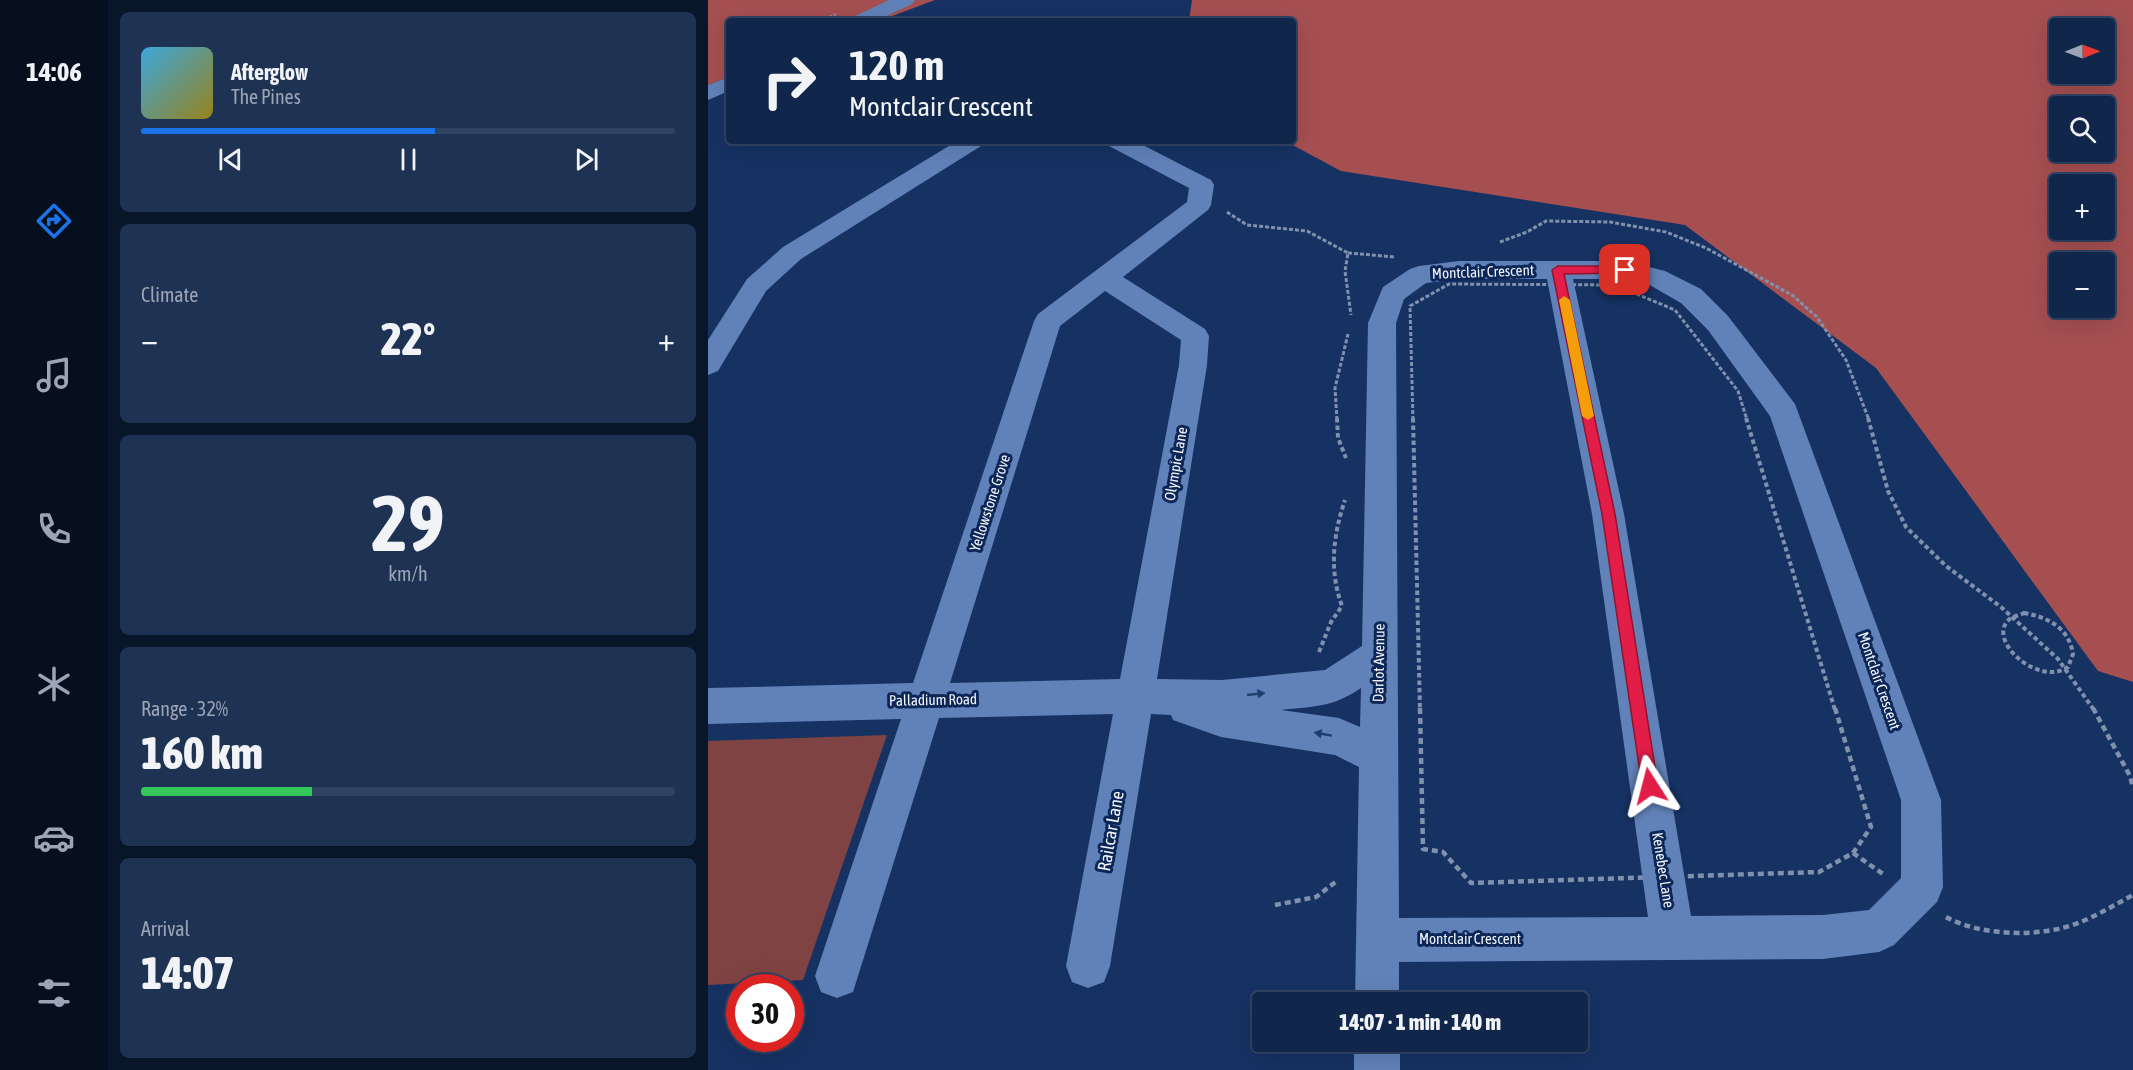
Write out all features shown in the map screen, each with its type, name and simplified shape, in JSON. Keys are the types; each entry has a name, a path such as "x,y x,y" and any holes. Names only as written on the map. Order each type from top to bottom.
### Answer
{"street":[{"path":"866,18 905,0"},
{"path":"708,93 726,84"},
{"path":"708,364 756,285 792,253 968,144"},
{"name":"Yellowstone Grove","path":"837,976 1048,321 1199,205 1202,185 1123,144"},
{"name":"Montclair Crescent","path":"1377,940 1823,937 1879,930 1922,887 1921,800 1784,412 1718,323 1690,296 1656,277 1625,270 1459,270 1419,275 1392,294 1383,323"},
{"name":"Kenebec Lane","path":"1558,270 1608,514 1673,938"},
{"name":"Olympic Lane","path":"1105,278 1195,336 1193,365 1146,696"},
{"name":"Darlot Avenue","path":"1377,992 1377,756 1383,323"},
{"name":"Palladium Road","path":"708,706 1146,696 1222,698 1331,687 1380,654"},
{"name":"Palladium Road","path":"1146,696 1221,720 1339,737 1377,756"},
{"name":"Railcar Lane","path":"1088,966 1146,696"},
{"path":"1377,1052 1377,1070"}],"path":[{"path":"2015,615 2035,615 2047,619 2066,635 2072,645 2074,655 2072,663 2058,673 2047,674 2024,664 2007,646 2003,637 2004,627 2015,615"},
{"path":"1854,853 1954,922 1979,929 2030,934 2081,922 2133,895"},
{"path":"1275,905 1304,902 1326,894 1342,877"}],"shaded area":[{"path":"708,0 935,0 887,18 726,18 726,78 708,85"},
{"path":"1192,0 2133,0 2133,682 2098,671 1876,368 1685,225 1341,171 1291,144 1296,144 1296,18 1189,18"},
{"path":"887,735 804,977 804,974 726,974 726,984 708,985 708,741"}],"slow traffic":[{"path":"1564,300 1588,416"}],"route":[{"path":"1625,270 1558,270 1608,514 1650,786"}]}
